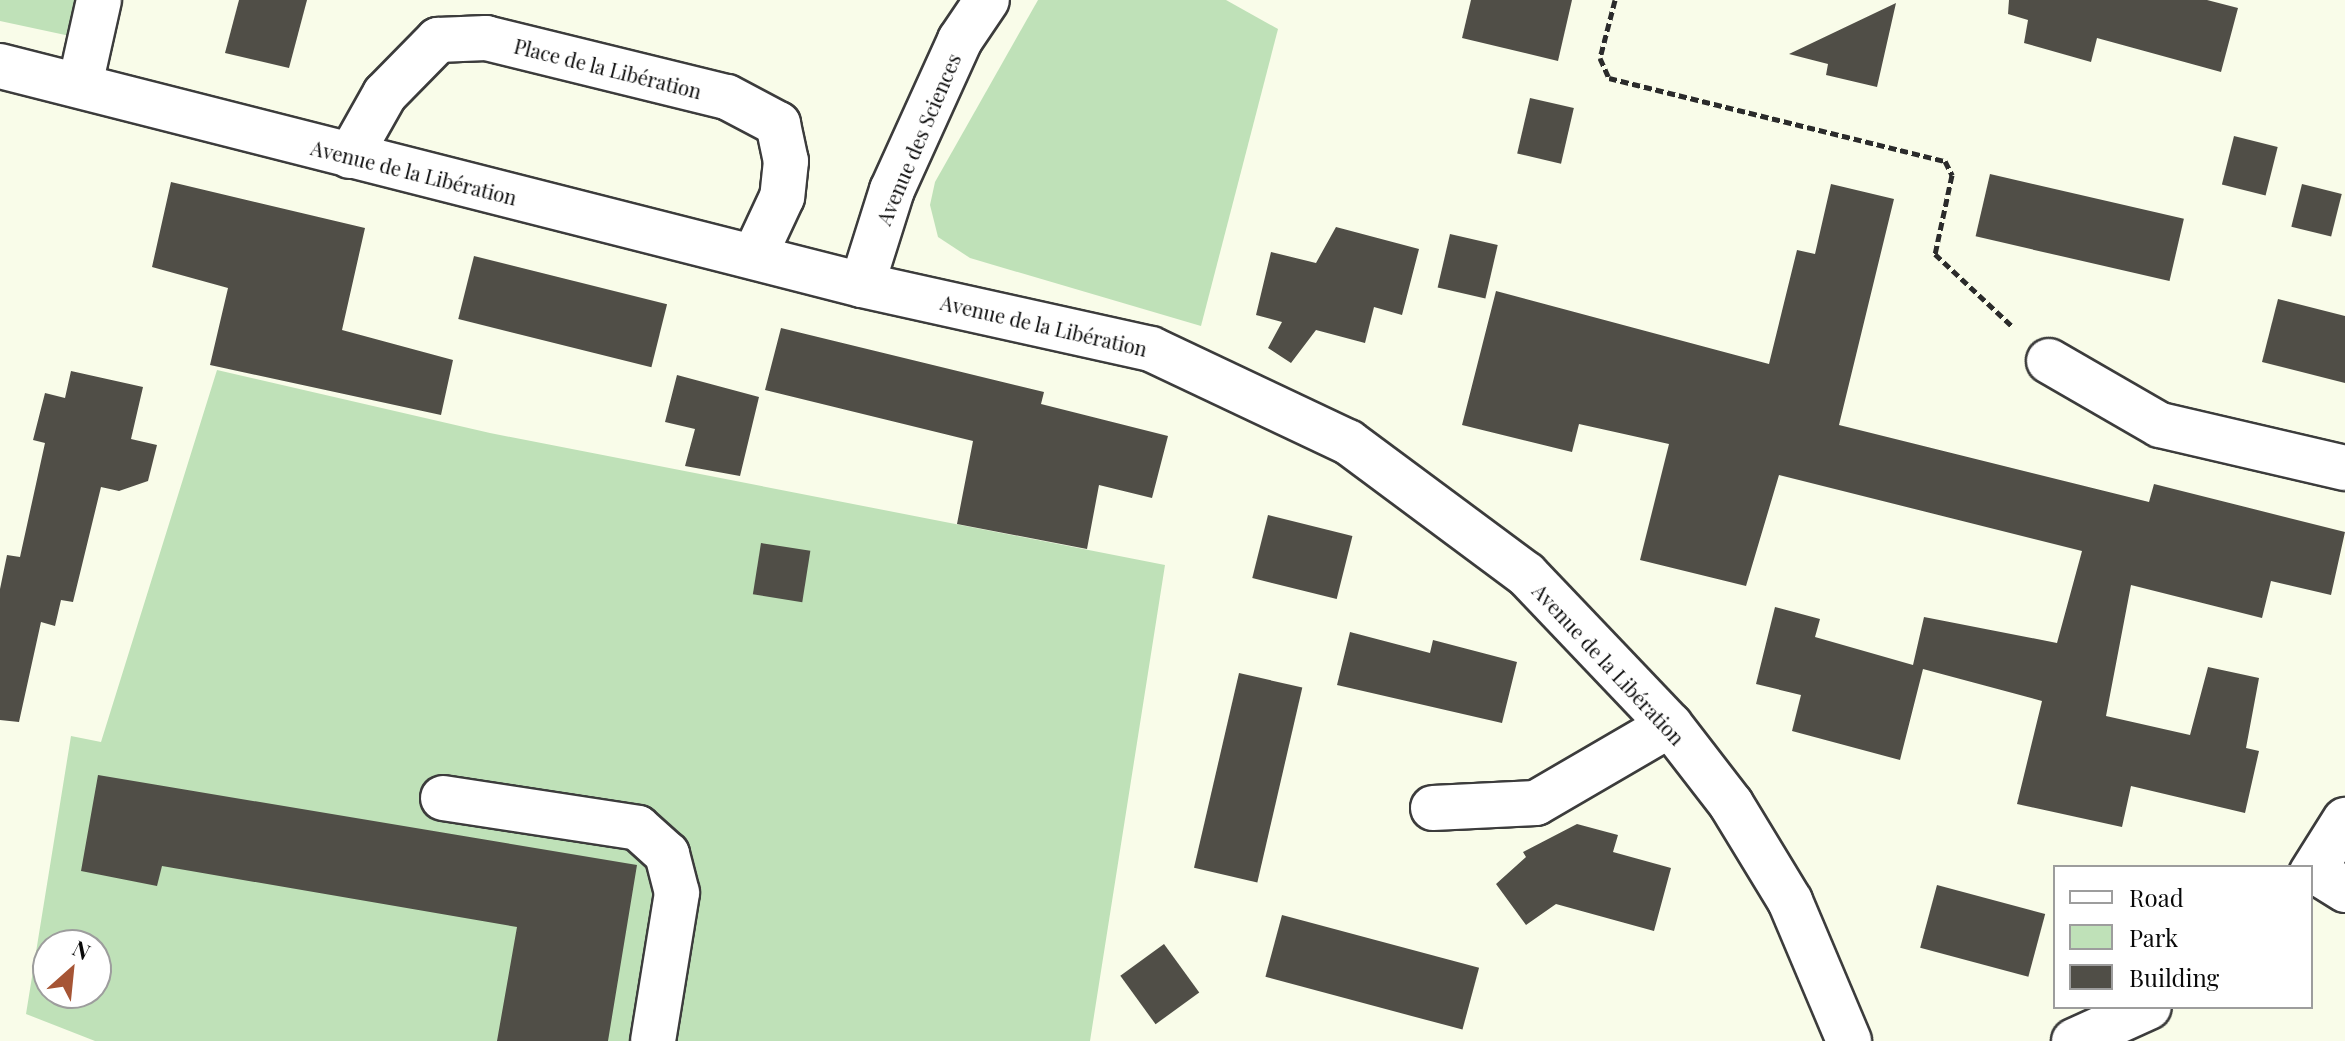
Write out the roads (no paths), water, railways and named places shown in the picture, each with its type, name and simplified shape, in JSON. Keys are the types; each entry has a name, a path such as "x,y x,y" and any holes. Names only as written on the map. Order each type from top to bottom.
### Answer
{"street":[{"path":"80,85 99,0"},
{"name":"Avenue des Sciences","path":"862,285 892,190 960,40 987,0"},
{"name":"Place de la Libération","path":"350,156 385,94 438,40 486,38 712,93 778,124 786,161 782,197 754,257"},
{"name":"Avenue de la Libération","path":"0,66 862,285 1151,349 1348,442 1526,574 1670,725 1731,804 1790,901 1849,1041"},
{"path":"2049,361 2160,425 2345,468"},
{"path":"1433,808 1536,803 1670,725"},
{"path":"443,798 638,828 667,854 677,893 653,1041"},
{"path":"2324,878 2345,820"},
{"path":"2074,1041 2145,1009"}]}
